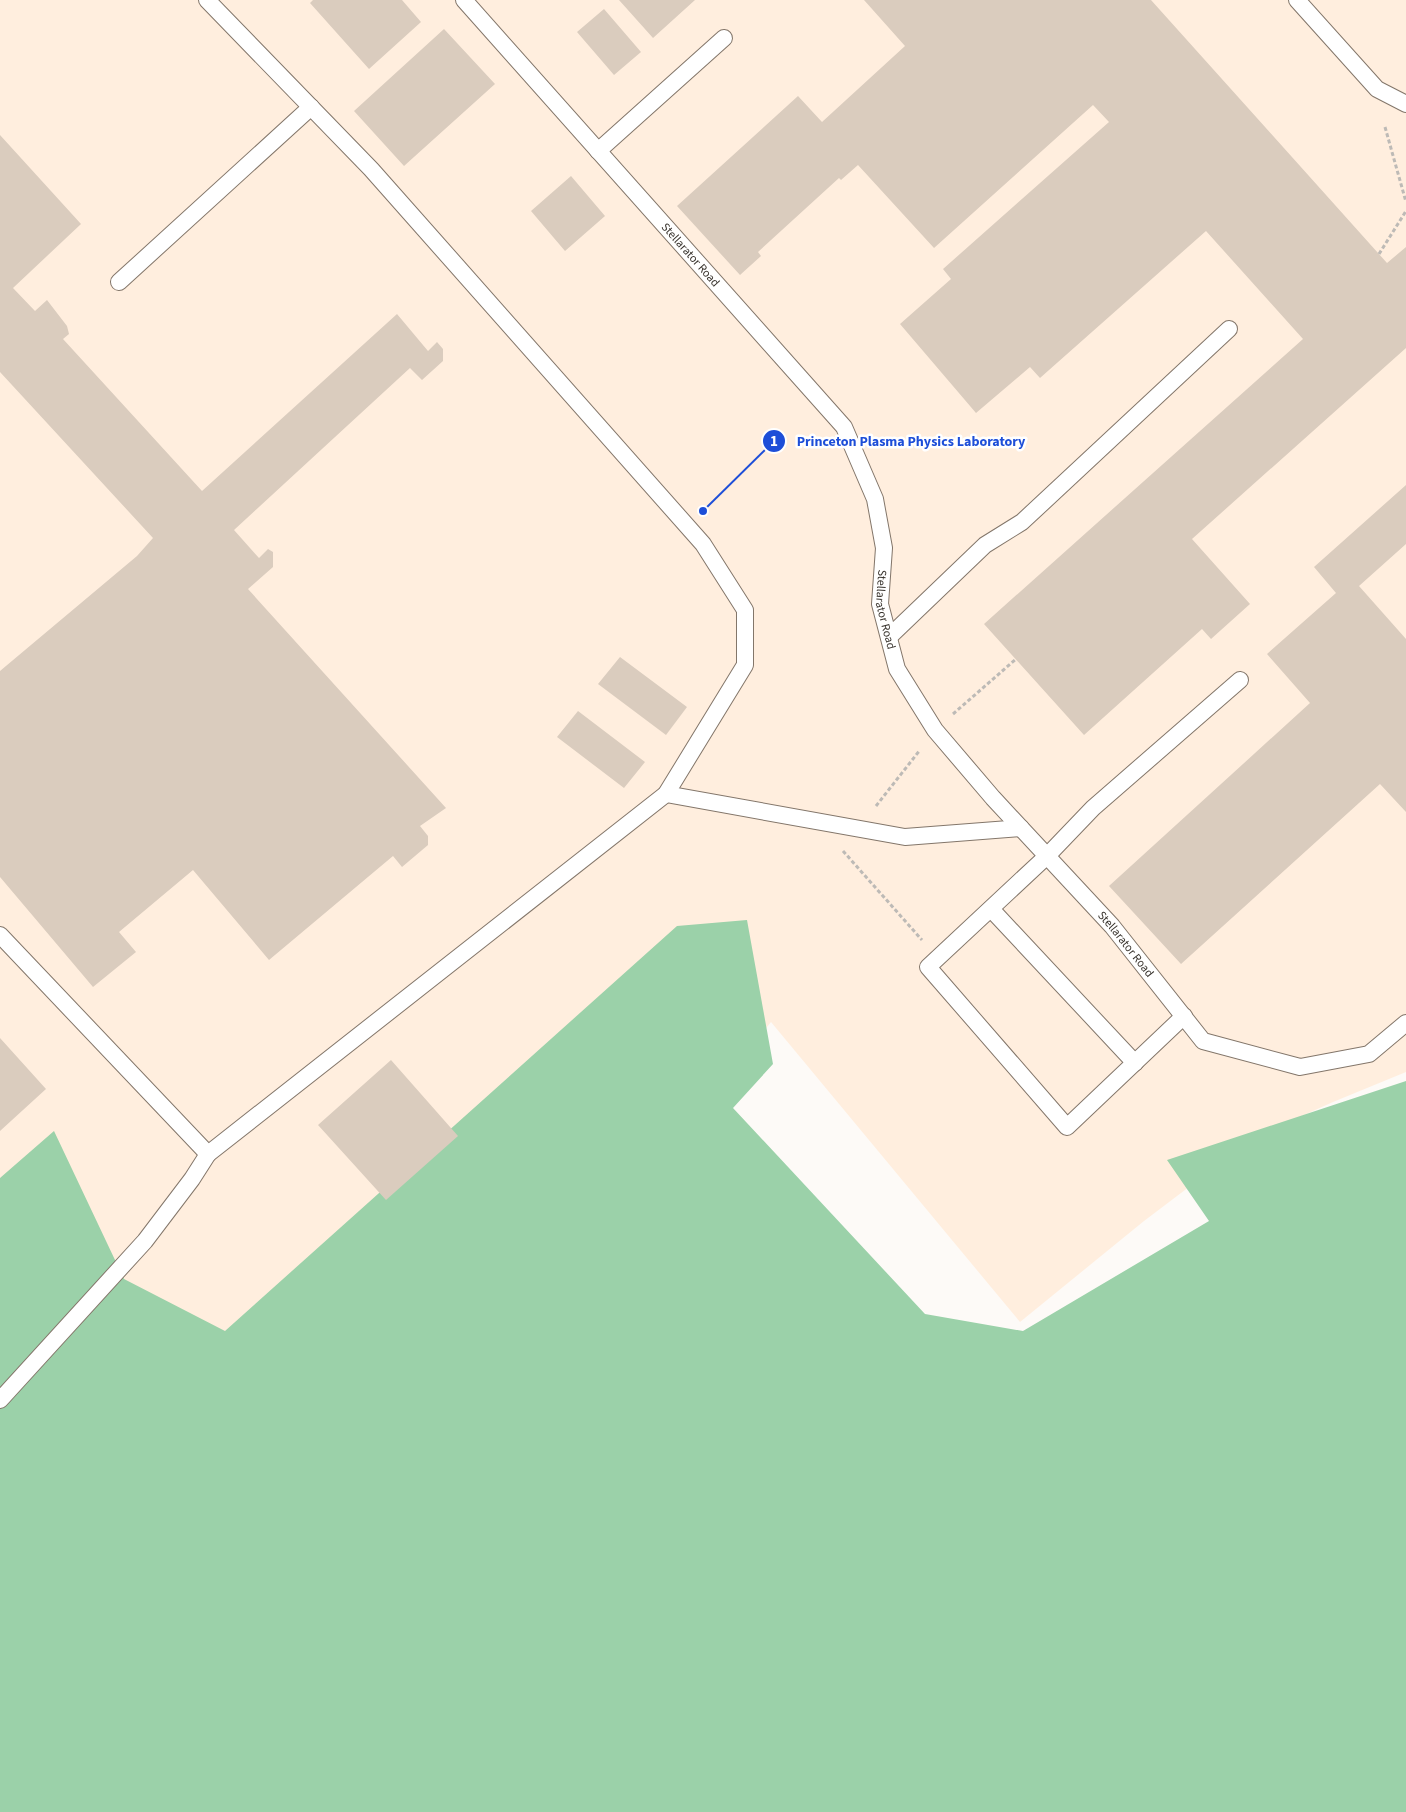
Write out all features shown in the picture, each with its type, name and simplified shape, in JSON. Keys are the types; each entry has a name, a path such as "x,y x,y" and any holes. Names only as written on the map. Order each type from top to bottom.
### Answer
{"lane":[{"path":"0,1400 145,1241 192,1179 208,1154 666,794 745,664 745,610 703,544 371,169 207,0"},
{"name":"Stellarator Road","path":"464,0 844,427 875,499 884,548 880,604 897,669 935,730 1021,828 1112,926 1204,1040 1300,1067 1369,1054 1406,1023"},
{"path":"1297,0 1376,89 1406,104"},
{"path":"598,151 724,38"},
{"path":"119,282 311,107"},
{"path":"889,637 985,545 1022,522 1229,329"},
{"path":"1184,1016 1067,1127 928,967 1047,856 1093,808 1240,680"},
{"path":"666,794 905,837 1021,828"},
{"path":"991,909 1135,1063"},
{"path":"0,935 208,1154"}],"path":[{"path":"1385,126 1406,202"},
{"path":"1379,254 1406,211"},
{"path":"928,967 922,939 841,848 859,828 935,730 1016,659"}],"shaded area":[{"path":"0,0 1406,0 1406,1072 1255,1137 1144,1221 1020,1322 771,1022 736,1066 282,1347 0,1291"}],"green space":[{"path":"747,920 773,1064 733,1108 925,1314 1023,1331 1209,1221 1167,1160 1406,1081 1406,1812 0,1812 0,1178 54,1131 124,1279 225,1331 677,926"}],"building":[{"path":"313,0 402,0 421,22 369,69 310,3"},
{"path":"619,0 695,0 653,38"},
{"path":"864,0 1151,0 1387,263 1406,247 1406,348 1192,539 1250,604 1211,639 1202,629 1084,735 984,624 1303,339 1206,231 1040,378 1030,367 976,413 900,324 951,279 943,269 1109,122 1093,105 934,248 858,165 841,180 839,178 758,252 761,256 740,275 677,206 798,96 822,122 905,46"},
{"path":"604,9 641,52 614,75 577,32"},
{"path":"444,29 495,84 404,166 354,111"},
{"path":"0,135 81,224 13,288 35,311 47,300 67,326 69,334 63,339 202,491 397,314 428,351 437,342 443,349 443,361 422,380 410,368 234,530 259,558 268,549 273,552 273,567 248,589 446,808 420,826 428,836 428,845 402,867 393,856 269,960 193,870 119,932 136,952 93,987 0,877 0,671 137,556 153,538 0,372"},
{"path":"571,176 605,216 565,251 531,211"},
{"path":"1406,485 1406,544 1359,586 1406,639 1406,812 1380,784 1181,964 1109,886 1310,703 1267,654 1336,593 1314,567"},
{"path":"620,657 687,707 666,735 598,684"},
{"path":"578,711 645,762 624,788 557,737"},
{"path":"0,1038 46,1089 0,1131"},
{"path":"391,1060 458,1136 386,1200 318,1125"}],"place":[{"name":"Princeton Plasma Physics Laboratory","path":"703,511"}]}
